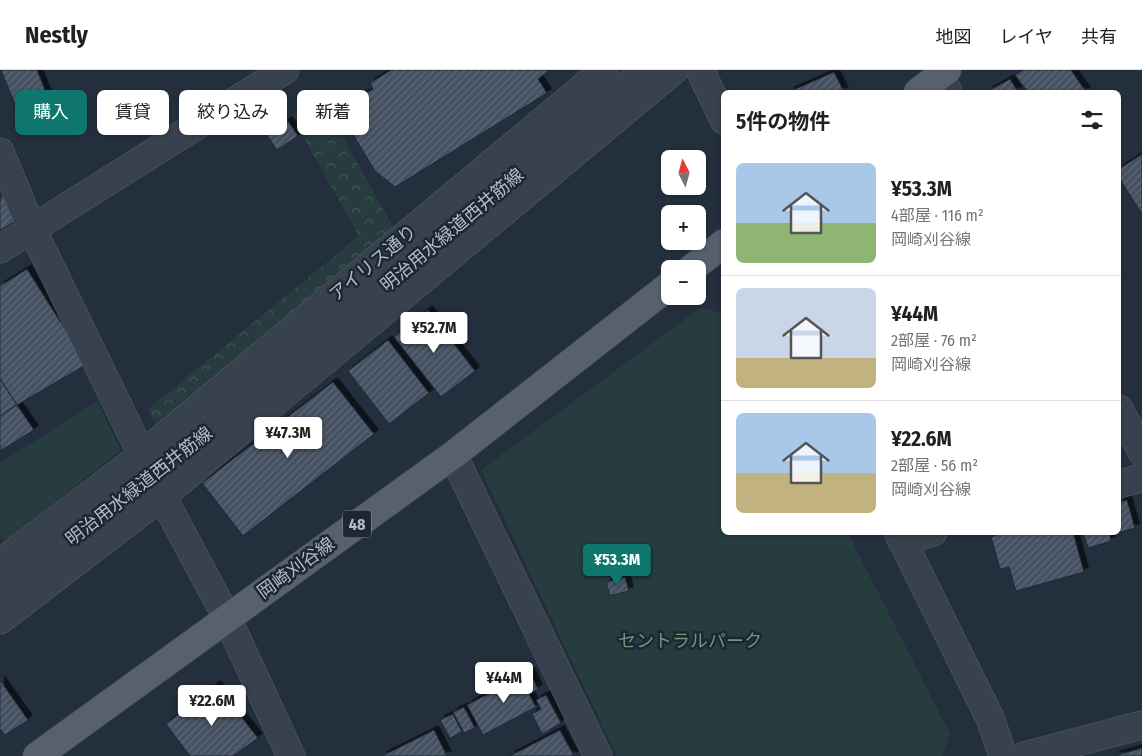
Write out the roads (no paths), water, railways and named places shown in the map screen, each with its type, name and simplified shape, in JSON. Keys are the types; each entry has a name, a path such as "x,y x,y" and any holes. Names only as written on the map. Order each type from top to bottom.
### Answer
{"main road":[{"path":"922,90 945,79"},
{"path":"702,260 721,245"},
{"name":"岡崎刈谷線","path":"37,756 453,455 661,292"}],"street":[{"path":"0,249 285,70"},
{"name":"アイリス通り","path":"152,477 604,70"},
{"name":"明治用水緑道西井筋線","path":"0,594 152,477 646,70"},
{"path":"0,620 152,477 674,70"},
{"path":"700,70 721,114"},
{"path":"0,152 32,229 152,477 227,618 291,756"},
{"path":"1121,413 1142,452"},
{"path":"453,455 598,756"},
{"path":"0,563 152,477"},
{"path":"1121,483 1142,478"},
{"path":"913,535 900,537 990,718 1003,756"},
{"path":"1024,756 1142,725"}],"park label":[{"name":"セントラルパーク","path":"690,641"}]}
